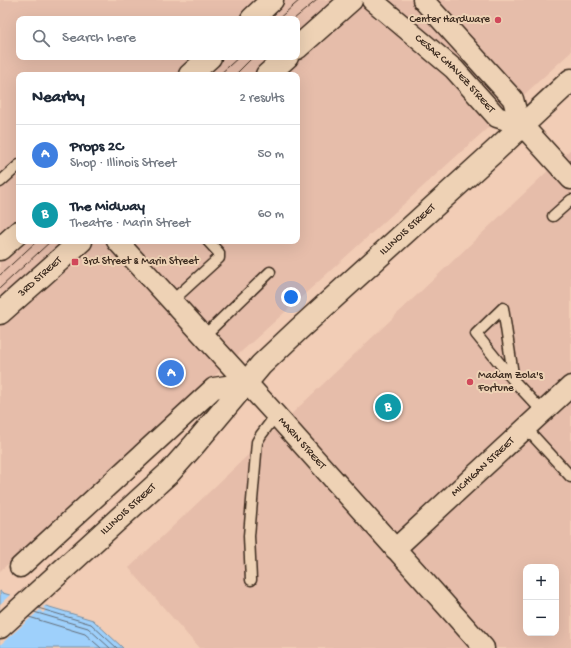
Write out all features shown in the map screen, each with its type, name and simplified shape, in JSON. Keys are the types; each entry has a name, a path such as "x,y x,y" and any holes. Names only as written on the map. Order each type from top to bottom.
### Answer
{"street":[{"path":"255,16 272,0"},
{"path":"300,45 351,0"},
{"name":"CESAR CHAVEZ STREET","path":"372,0 454,69 497,117 522,125"},
{"path":"423,0 513,99 518,118 522,125 571,179"},
{"path":"193,72 207,60"},
{"path":"270,72 284,60"},
{"name":"ILLINOIS STREET","path":"0,627 170,472 261,365 571,80"},
{"path":"0,249 16,235"},
{"name":"3RD STREET","path":"0,313 78,244"},
{"name":"MARIN STREET","path":"120,244 276,415 484,648"},
{"path":"20,567 214,388 246,383"},
{"name":"MICHIGAN STREET","path":"395,549 571,386"}],"lane":[{"path":"0,182 16,168"},
{"path":"553,216 571,200"},
{"path":"172,301 219,258 219,253 211,244"},
{"path":"204,336 270,272"},
{"path":"514,381 503,308 476,334 514,381 543,412"},
{"path":"250,580 249,536 257,442 276,415"},
{"path":"526,428 571,477"}],"shaded area":[{"path":"0,0 571,0 571,52 0,571"},
{"path":"571,149 571,648 199,648 129,568"}],"water":[{"path":"0,591 93,620 123,648 0,648"}],"pier":[{"path":"11,594 47,605 43,607 46,610 43,613 40,610 0,645 0,604"}],"tram line":[{"path":"281,16 300,0"},
{"path":"298,16 317,0"},
{"path":"222,72 236,60"},
{"path":"238,72 250,60"},
{"path":"0,275 34,244"},
{"path":"0,288 48,244"}],"place":[{"name":"Center Hardware","path":"498,20"},
{"name":"3rd Street & Marin Street","path":"75,262"},
{"name":"Props 2C","path":"171,373"},
{"name":"Madam Zola's Fortune","path":"470,382"},
{"name":"The Midway","path":"388,407"}]}
